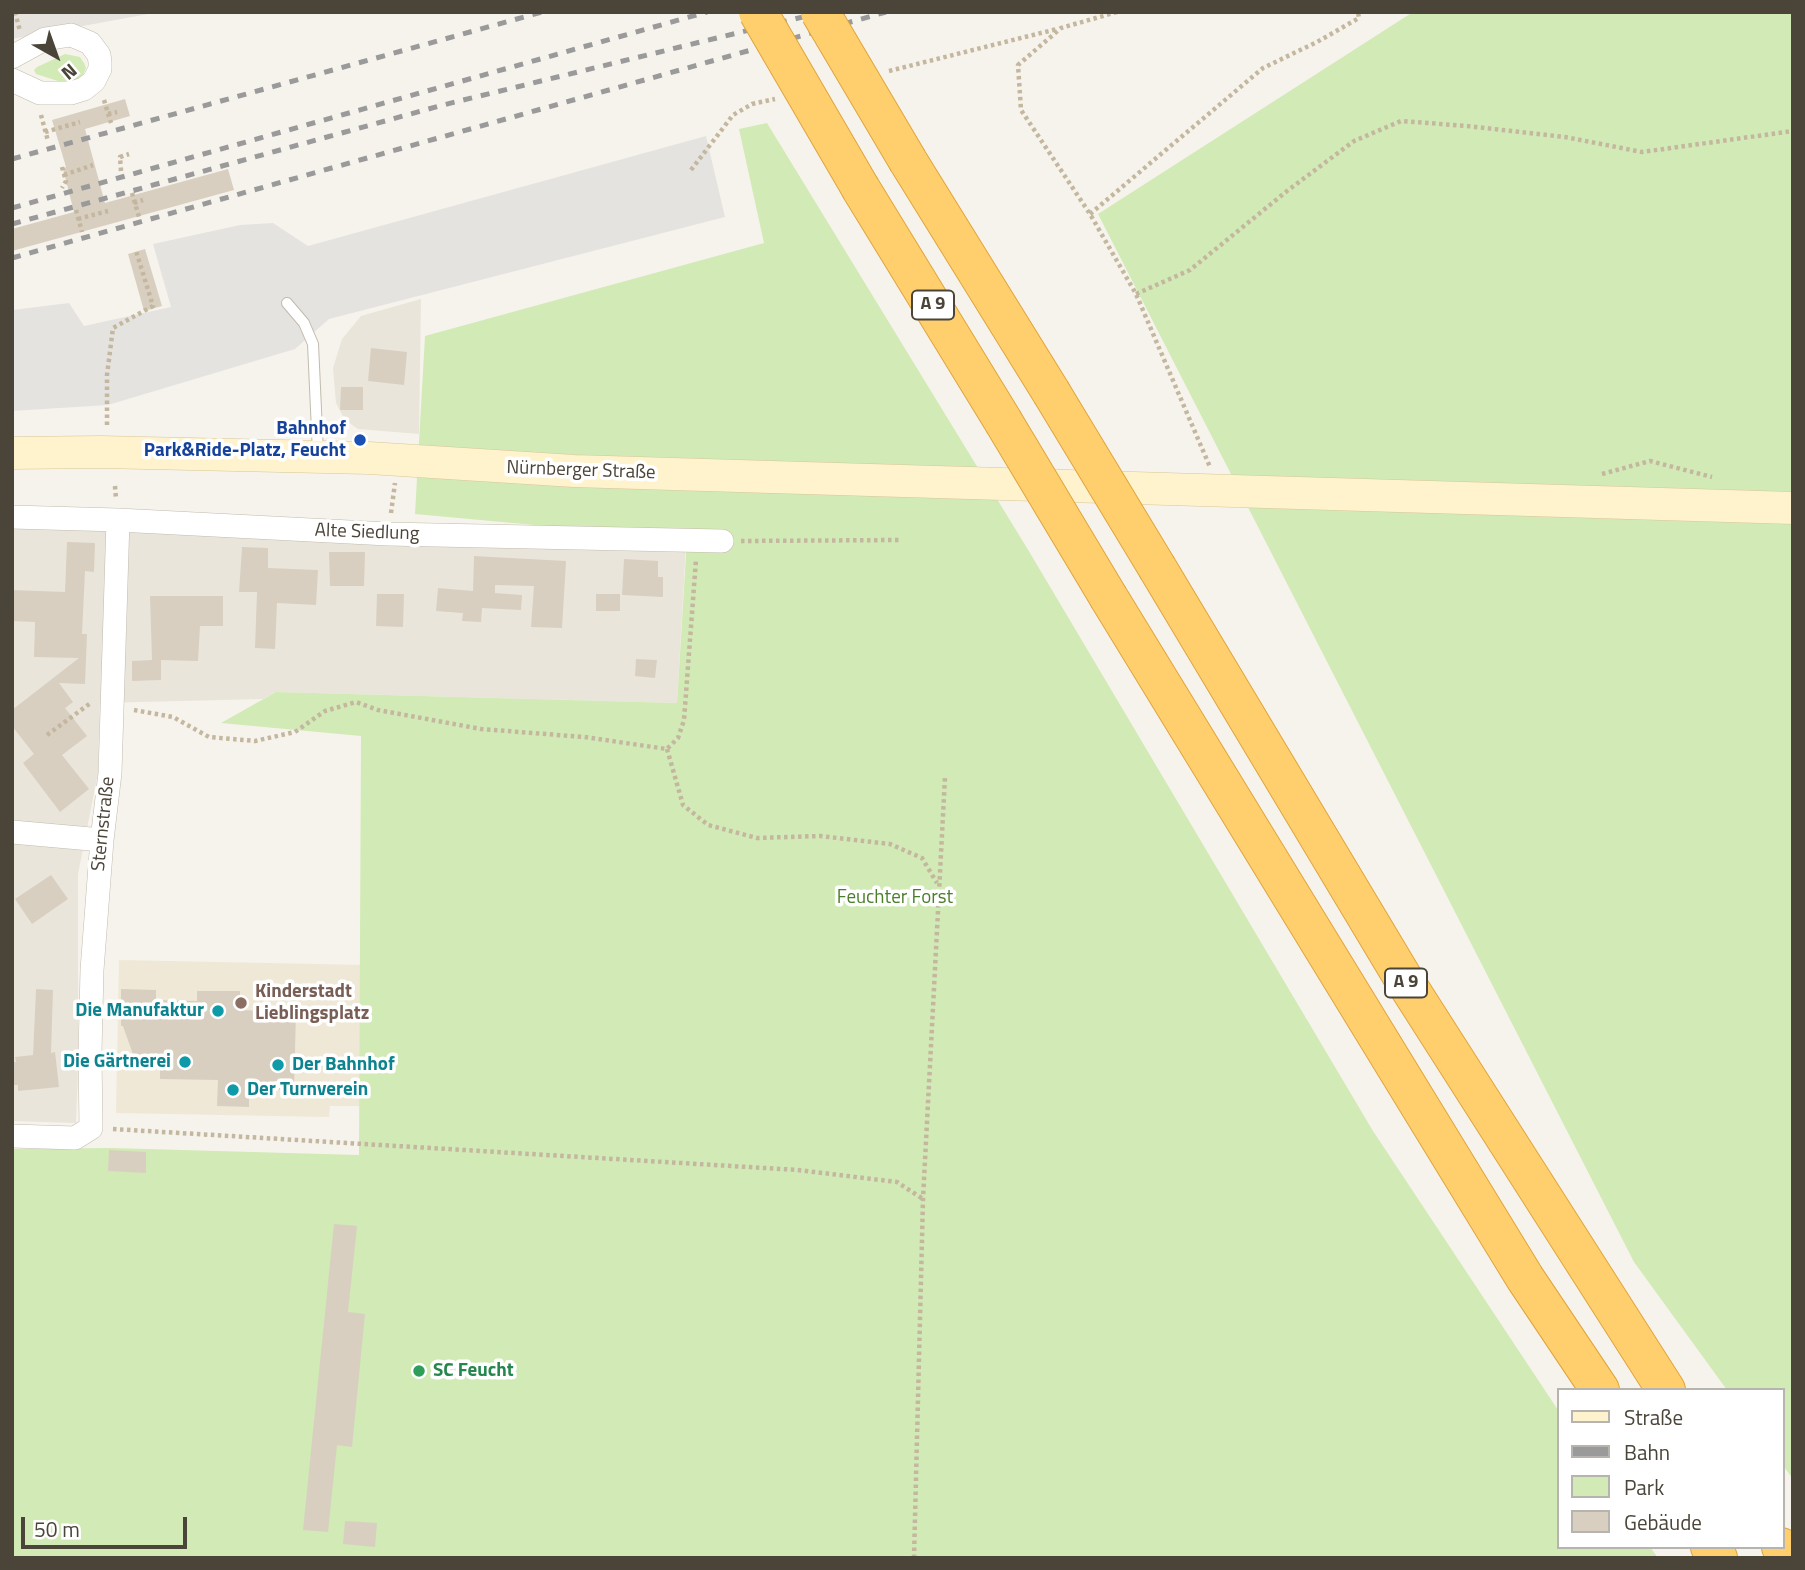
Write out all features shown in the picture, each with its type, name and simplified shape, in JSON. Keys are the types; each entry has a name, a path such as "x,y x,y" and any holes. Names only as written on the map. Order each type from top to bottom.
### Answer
{"highway":[{"name":"A 9","path":"758,12 861,189 1109,598 1525,1278 1599,1388"},
{"name":"A 9","path":"820,12 1410,990 1665,1388"}],"main road":[{"name":"Nürnberger Straße","path":"12,453 114,452 318,457 440,462 538,470 1793,508"}],"street":[{"path":"12,57 45,39 71,35 85,40 95,48 99,55 100,69 94,82 71,93 40,93 12,80"},
{"name":"Alte Siedlung","path":"12,517 388,534 722,541"},
{"name":"Sternstraße","path":"91,1128 92,970 110,773 118,520"},
{"path":"12,832 102,840"},
{"path":"12,1136 75,1138 91,1128"}],"lane":[{"path":"287,303 304,323 313,344 318,457"}],"path":[{"path":"12,26 18,24 15,12"},
{"path":"884,72 1117,12"},
{"path":"1090,214 1263,68 1317,43 1359,18 1358,12"},
{"path":"1061,28 1018,65 1021,110 1090,214 1136,294 1211,470 1209,492"},
{"path":"691,170 733,115 752,104 779,98"},
{"path":"104,99 111,123"},
{"path":"108,114 117,112"},
{"path":"41,117 48,141"},
{"path":"1136,294 1190,270 1256,215 1354,141 1401,121 1565,137 1642,152 1793,131"},
{"path":"46,132 80,122"},
{"path":"117,152 121,171"},
{"path":"120,158 130,154"},
{"path":"64,175 93,165"},
{"path":"62,167 66,181 62,188"},
{"path":"132,193 139,217"},
{"path":"134,203 143,200"},
{"path":"76,210 82,232"},
{"path":"78,219 108,211"},
{"path":"107,425 107,375 113,328 153,306 136,251"},
{"path":"385,488 395,488"},
{"path":"667,749 678,738 684,720 698,540"},
{"path":"722,541 899,540"},
{"path":"47,735 102,695 113,701 173,717 209,737 256,741 295,732 325,711 356,702 378,710 481,729 584,737 667,749"},
{"path":"667,749 683,805 708,825 757,838 820,836 890,844 922,858 938,884"},
{"path":"914,1558 923,1199 945,778"},
{"path":"91,1128 798,1170 897,1182 923,1199"}],"shaded area":[{"path":"12,12 159,12 12,39"},
{"path":"706,136 725,217 329,319 295,349 108,405 12,411 12,310 69,303 84,326 171,307 153,244 240,225 273,223 308,246"},
{"path":"421,299 419,434 358,429 345,420 336,403 333,368 342,339 361,316"},
{"path":"12,527 686,545 677,703 276,692 263,699 100,703 98,773 78,874 76,1123 12,1121"},
{"name":"Kinderstadt Lieblingsplatz","path":"119,960 366,965 362,1106 330,1106 329,1117 116,1113"}],"green space":[{"path":"1413,12 1793,12 1793,1479 1784,1467 1784,1388 1726,1388 1634,1262 1098,214"},
{"path":"65,54 80,57 84,63 86,68 81,79 70,83 61,82 36,74 34,70 37,67"},
{"name":"Feuchter Forst","path":"767,123 1030,553 1373,1131 1556,1407 1556,1549 1651,1549 1658,1558 12,1558 12,1149 111,1148 359,1155 361,736 221,723 276,692 677,703 687,539 415,514 425,336 764,243 739,129"}],"building":[{"path":"125,99 130,116 85,129 105,203 228,169 234,190 12,251 12,229 74,212 63,169 66,167 52,120"},
{"path":"145,249 162,306 144,311 128,254"},
{"path":"371,348 407,352 404,385 368,381"},
{"path":"341,387 363,387 363,410 340,410"},
{"path":"67,542 95,543 94,572 85,571 82,634 87,634 85,684 59,683 73,702 65,708 87,736 62,755 89,789 60,812 23,763 34,754 12,726 12,710 79,658 34,657 35,622 12,621 12,590 65,592"},
{"path":"242,547 268,548 268,568 318,570 316,605 277,603 275,649 255,648 257,592 239,592"},
{"path":"329,552 365,552 364,586 330,586"},
{"path":"474,556 566,561 562,628 531,627 534,586 495,585 495,593 522,595 521,610 482,608 481,622 462,621 463,613 436,611 438,588 473,591"},
{"path":"624,559 658,561 658,577 663,577 663,597 622,595"},
{"path":"377,594 404,594 403,627 376,626"},
{"path":"596,594 620,594 620,611 596,611"},
{"path":"150,596 223,596 223,626 200,626 198,661 161,660 161,680 132,681 132,661 152,660"},
{"path":"636,659 657,660 655,678 635,676"},
{"path":"51,875 68,899 32,924 15,899"},
{"path":"36,989 53,990 51,1053 55,1052 59,1087 18,1091 18,1085 12,1085 12,1062 16,1062 15,1057 33,1055"},
{"path":"121,989 156,990 156,1000 197,1001 197,991 240,991 240,1010 296,1012 294,1090 249,1089 249,1107 217,1106 218,1080 160,1079 160,1068 137,1066 121,1026"},
{"path":"109,1150 146,1152 146,1173 108,1171"},
{"path":"334,1224 357,1226 348,1312 365,1314 352,1447 337,1445 328,1532 303,1530"},
{"path":"345,1521 377,1523 375,1547 343,1544"}],"railway":[{"path":"12,159 542,12"},
{"path":"12,208 707,12"},
{"path":"12,224 443,105 823,12"},
{"path":"12,258 886,12"}],"place":[{"name":"Bahnhof Park&Ride-Platz, Feucht","path":"360,440"},
{"name":"Kinderstadt Lieblingsplatz","path":"241,1003"},
{"name":"Die Manufaktur","path":"218,1011"},
{"name":"Die Gärtnerei","path":"185,1062"},
{"name":"Der Bahnhof","path":"278,1065"},
{"name":"Der Turnverein","path":"233,1090"},
{"name":"SC Feucht","path":"419,1371"}]}
